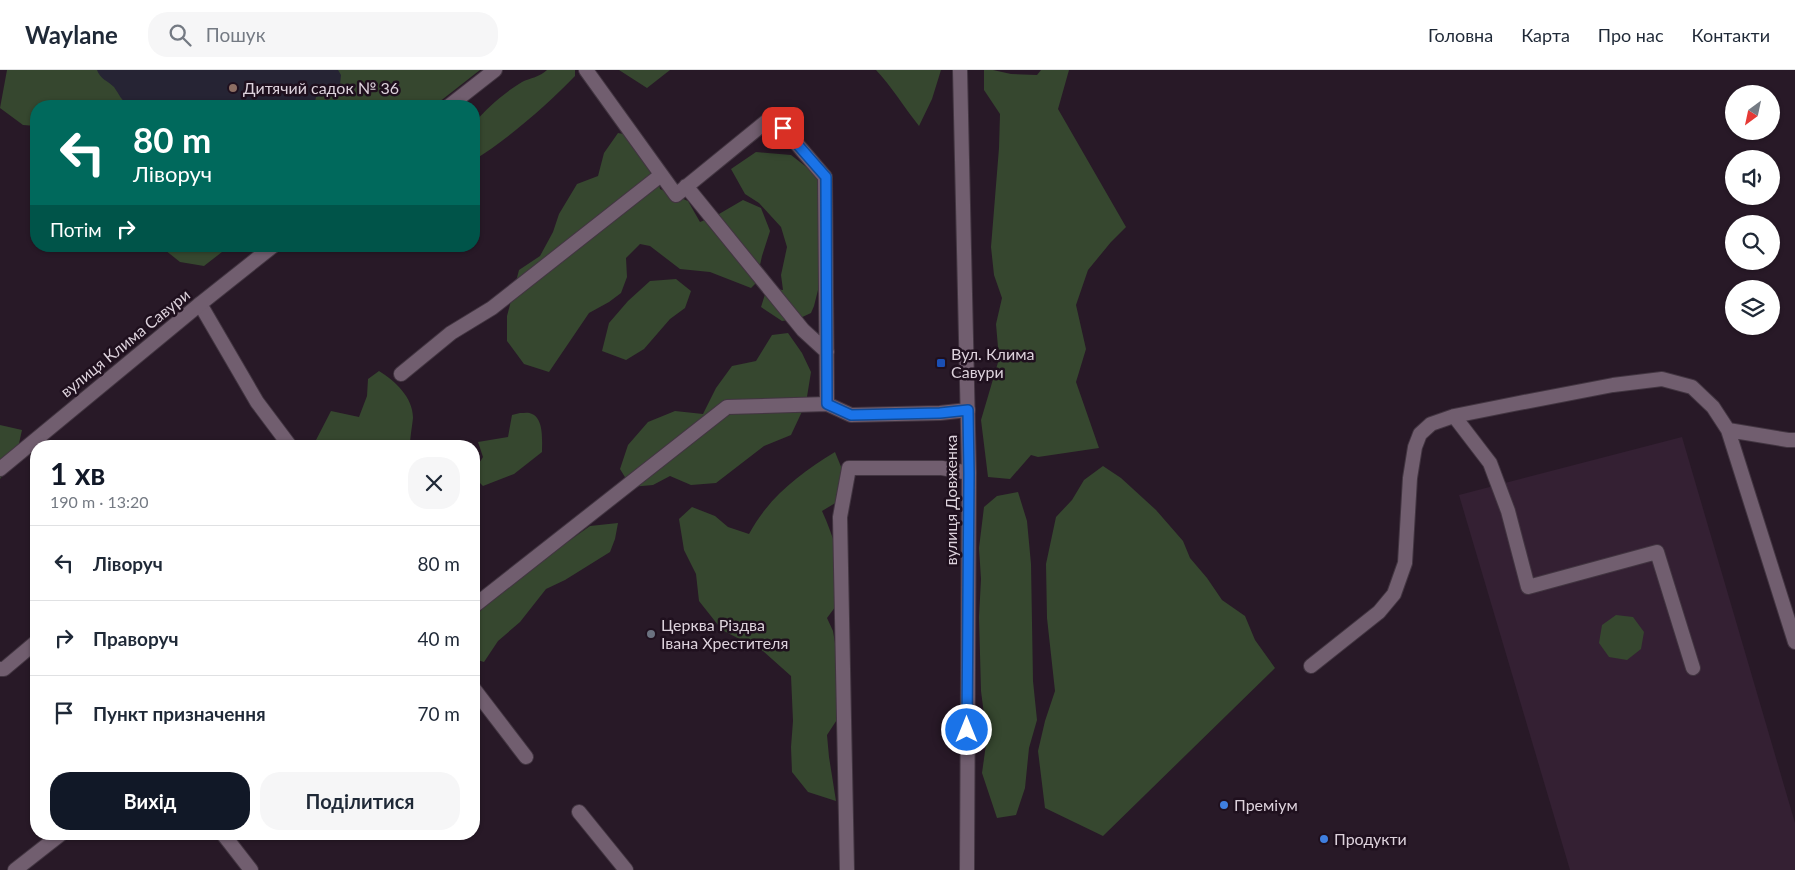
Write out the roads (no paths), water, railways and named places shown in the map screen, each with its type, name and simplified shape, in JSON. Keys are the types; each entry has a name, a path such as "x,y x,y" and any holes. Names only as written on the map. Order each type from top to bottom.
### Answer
{"street":[{"path":"456,100 494,70"},
{"path":"586,70 676,195 773,116 826,177 827,404"},
{"name":"вулиця Довженка","path":"960,70 969,474 966,870"},
{"path":"401,374 451,333 492,308 661,175"},
{"path":"686,186 803,330 827,352"},
{"name":"вулиця Клима Савури","path":"35,440 265,252"},
{"path":"200,304 256,402 285,440"},
{"path":"1311,666 1373,618 1394,594 1405,563 1410,478 1417,441 1420,434 1431,424 1454,416 1613,385 1662,379 1692,387 1713,407 1728,430 1795,642"},
{"path":"480,601 727,407 827,404 851,415 940,413 968,410"},
{"path":"1454,416 1490,463 1508,511 1528,587 1657,552 1694,668"},
{"path":"1728,430 1795,440"},
{"name":"вулиця Клима Савури","path":"0,469 30,444"},
{"path":"846,870 840,517 849,468 942,468 969,474"},
{"path":"0,669 4,669 30,647"},
{"path":"480,697 526,757"},
{"path":"579,812 626,870"},
{"path":"15,870 53,840"},
{"path":"228,840 251,870"}],"place":[{"name":"Дитячий садок № 36","path":"233,88"},
{"name":"Вул. Клима Савури","path":"941,363"},
{"name":"Церква Різдва Івана Хрестителя","path":"651,634"},
{"name":"Преміум","path":"1224,805"},
{"name":"Продукти","path":"1324,839"}]}
